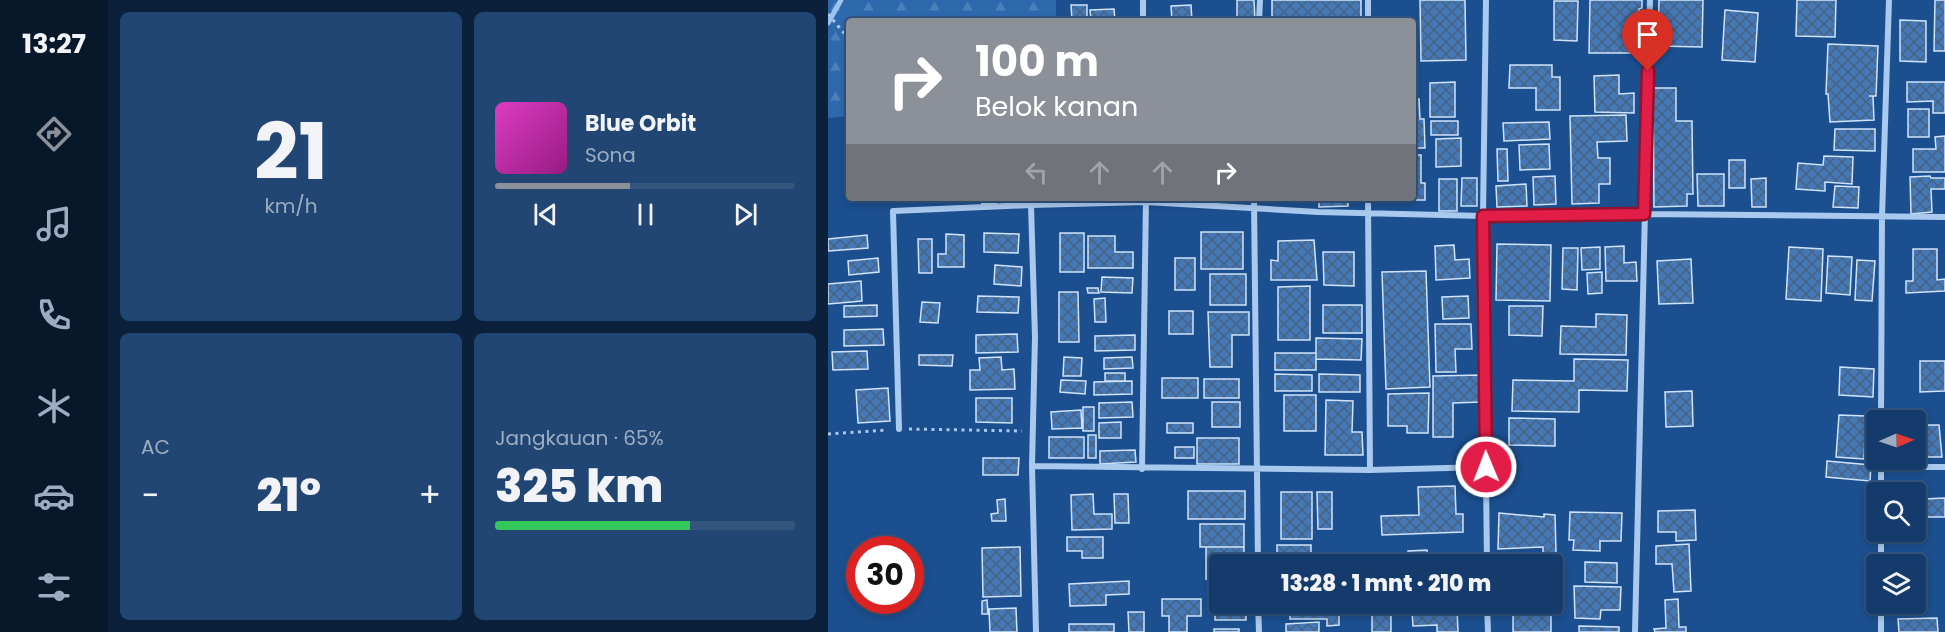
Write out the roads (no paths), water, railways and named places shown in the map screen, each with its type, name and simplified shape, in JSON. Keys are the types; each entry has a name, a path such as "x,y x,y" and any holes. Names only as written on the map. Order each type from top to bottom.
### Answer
{"street":[{"path":"1143,0 1143,18"},
{"path":"1260,0 1260,18"},
{"path":"1368,0 1368,18"},
{"path":"1486,0 1483,216 1487,554"},
{"path":"1635,632 1650,0"},
{"path":"1881,410 1882,218 1889,0"},
{"path":"899,429 893,211 1123,201"},
{"path":"1142,469 1146,201"},
{"path":"1160,201 1254,208 1483,216 1644,214 1945,217"},
{"path":"1254,201 1258,554"},
{"path":"1368,201 1370,470"},
{"path":"1031,205 1035,337 1032,466 1036,632"},
{"path":"1032,466 1370,470 1486,467"},
{"path":"1926,467 1945,467"},
{"path":"1258,614 1259,632"},
{"path":"1487,614 1488,632"},
{"path":"1881,614 1881,632"}],"waterway":[{"path":"828,23 841,0"}]}
